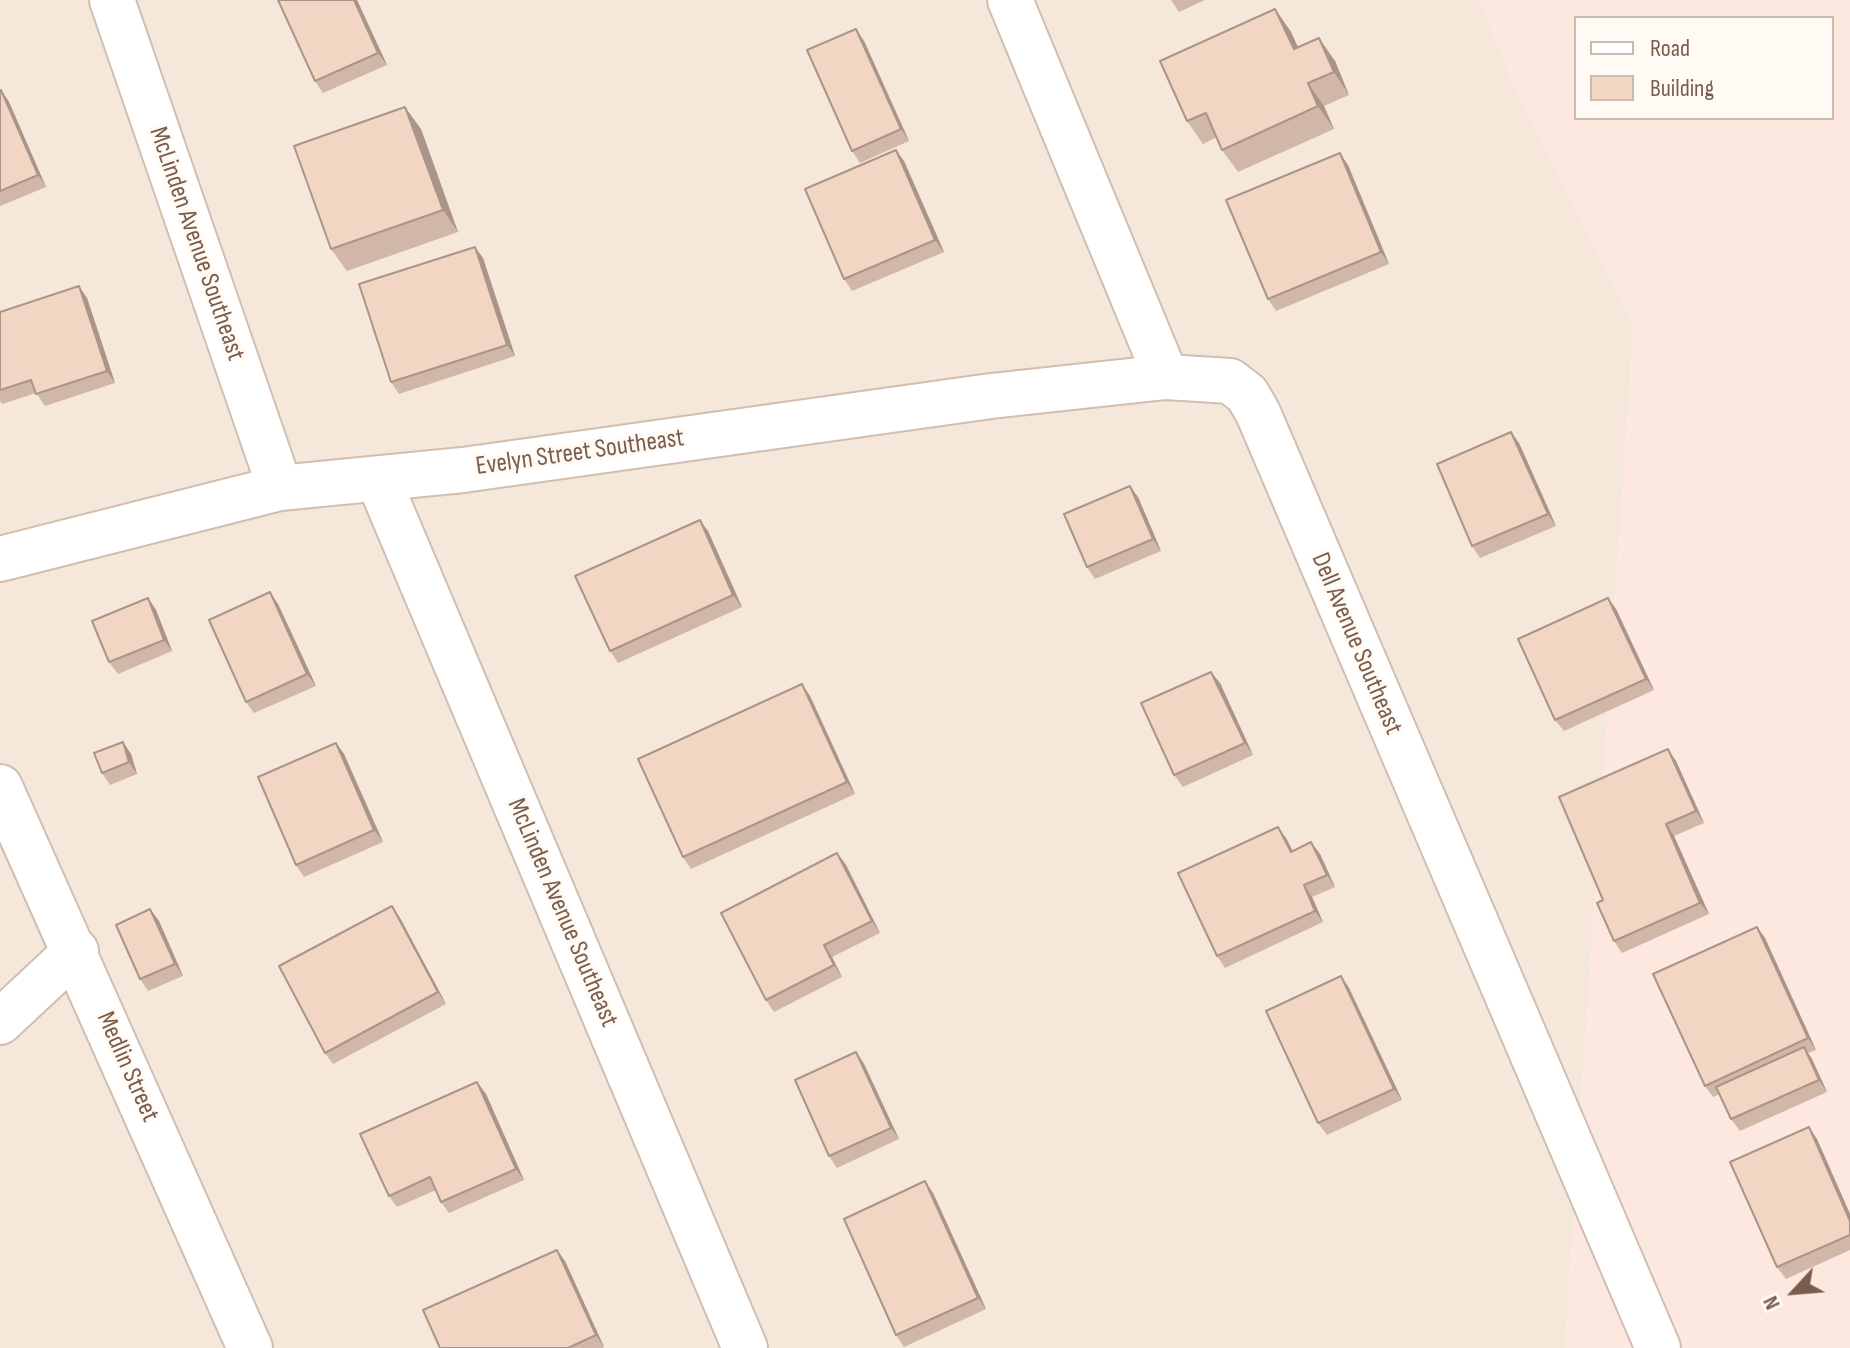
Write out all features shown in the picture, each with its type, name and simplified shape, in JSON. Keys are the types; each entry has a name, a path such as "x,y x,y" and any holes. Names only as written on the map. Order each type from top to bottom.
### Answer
{"street":[{"name":"McLinden Avenue Southeast","path":"112,0 280,488"},
{"path":"1010,0 1166,377"},
{"name":"Evelyn Street Southeast","path":"0,559 280,488 378,479 991,396 1166,377"},
{"name":"Dell Avenue Southeast","path":"1166,377 1230,381 1247,394 1258,413 1658,1348"},
{"name":"McLinden Avenue Southeast","path":"378,479 745,1348"},
{"name":"Medlin Street","path":"0,787 76,951 250,1348"},
{"path":"0,1022 76,951"}],"shaded area":[{"path":"0,0 1480,0 1519,98 1634,323 1565,1348 0,1348"},
{"path":"1480,0 1850,0 1850,1348 1565,1348 1634,323 1519,98"}],"building":[{"path":"278,0 354,0 378,53 315,81"},
{"path":"1275,9 1294,49 1319,38 1334,72 1308,83 1318,106 1222,150 1206,113 1187,121 1160,61"},
{"path":"856,29 901,129 852,151 807,50"},
{"path":"0,91 38,175 0,191"},
{"path":"405,107 443,210 331,249 294,146"},
{"path":"896,150 935,240 844,279 805,189"},
{"path":"1340,153 1381,252 1268,299 1226,200"},
{"path":"475,247 507,345 391,382 359,284"},
{"path":"79,286 107,371 36,394 31,380 0,390 0,312"},
{"path":"1511,432 1548,514 1472,546 1437,464"},
{"path":"1130,486 1153,539 1087,567 1064,514"},
{"path":"700,520 733,595 610,651 575,576"},
{"path":"270,592 307,674 246,702 209,620"},
{"path":"148,598 164,640 109,662 92,621"},
{"path":"1608,598 1646,679 1555,720 1518,639"},
{"path":"1211,672 1245,743 1174,775 1141,703"},
{"path":"802,684 847,782 683,857 638,759"},
{"path":"123,742 129,762 102,773 94,753"},
{"path":"336,743 374,830 296,865 258,777"},
{"path":"1668,749 1696,811 1666,824 1700,903 1614,941 1597,903 1603,900 1559,797"},
{"path":"1278,827 1291,852 1311,842 1327,875 1304,885 1315,911 1217,956 1178,873"},
{"path":"837,853 872,921 824,945 834,965 766,1000 721,913"},
{"path":"392,906 438,992 325,1053 279,966"},
{"path":"150,909 175,964 140,979 116,925"},
{"path":"1757,927 1808,1038 1705,1086 1653,974"},
{"path":"1341,976 1394,1089 1318,1123 1266,1011"},
{"path":"1804,1047 1819,1080 1731,1119 1716,1087"},
{"path":"856,1052 891,1128 829,1156 795,1080"},
{"path":"477,1082 516,1169 441,1202 430,1177 389,1196 360,1134"},
{"path":"1809,1127 1850,1221 1850,1235 1777,1267 1730,1162"},
{"path":"925,1181 978,1298 896,1335 844,1219"},
{"path":"557,1250 596,1335 568,1348 440,1348 423,1310"}]}
